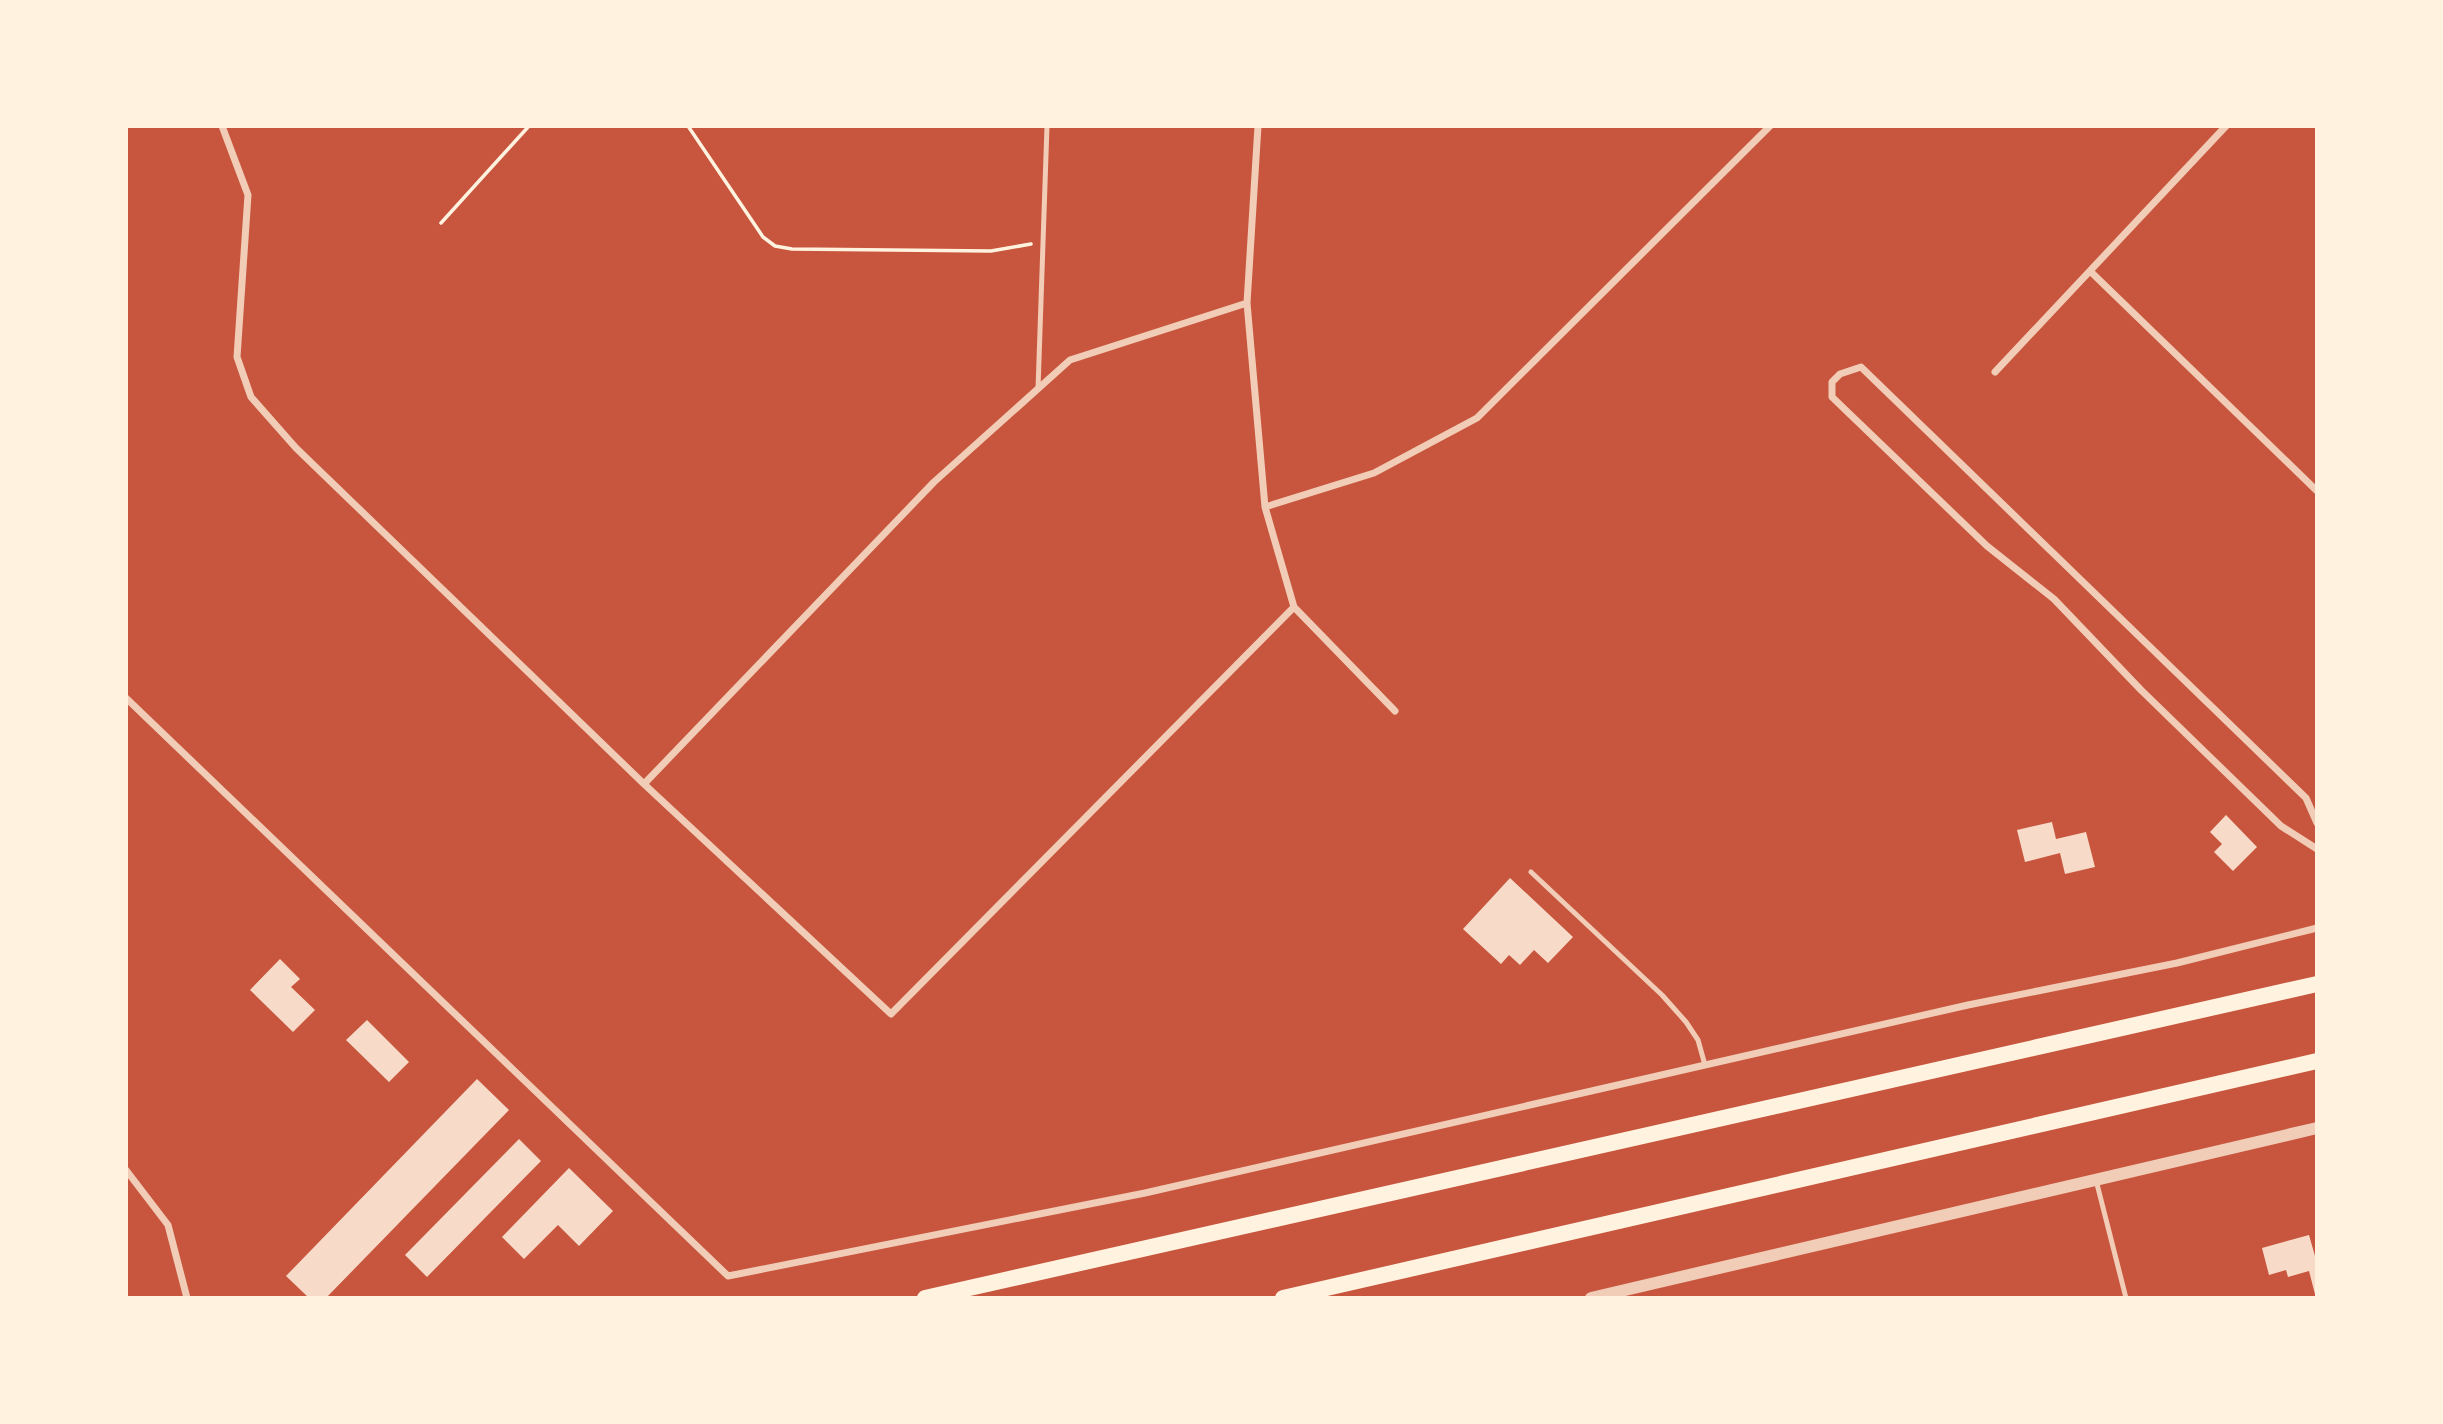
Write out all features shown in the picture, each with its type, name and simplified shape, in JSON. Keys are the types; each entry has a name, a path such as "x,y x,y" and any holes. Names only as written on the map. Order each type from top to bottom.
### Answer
{"main road":[{"path":"925,1298 2317,984"},
{"path":"1283,1298 2317,1061"}],"street":[{"path":"222,126 248,195 237,357 251,397 296,448 644,784 891,1014 1294,607"},
{"path":"1258,126 1247,303 1265,507 1294,607 1395,710"},
{"path":"1265,507 1374,473 1478,418 1770,126"},
{"path":"1995,372 2227,126"},
{"path":"2090,271 2317,491"},
{"path":"644,784 934,482 1070,360 1247,303"},
{"path":"2317,823 2306,798 1861,368 1840,374 1832,382 1832,397 1987,546 2054,599 2141,690 2281,826 2317,849"},
{"path":"126,698 728,1276 1145,1193 1968,1004 2177,963 2317,928"},
{"path":"1591,1298 2317,1128"},
{"path":"126,1170 168,1225 187,1298"}],"lane":[{"path":"1038,389 1047,126"},
{"path":"1531,872 1662,995 1698,1040 1705,1065"},
{"path":"2096,1180 2126,1298"}],"path":[{"path":"440,223 529,126"},
{"path":"688,126 746,214 763,237 775,246 792,249 991,251 1020,248 1043,240"}],"building":[{"path":"2226,815 2257,847 2233,871 2214,852 2222,844 2210,832"},
{"path":"2052,822 2056,839 2086,832 2095,867 2065,874 2060,853 2025,862 2017,830"},
{"path":"1510,878 1573,937 1548,963 1534,950 1520,965 1509,955 1501,964 1463,929"},
{"path":"280,959 300,979 291,987 315,1010 293,1032 250,990"},
{"path":"367,1020 409,1062 389,1082 346,1040"},
{"path":"477,1079 509,1110 326,1298 309,1298 286,1276"},
{"path":"519,1139 541,1161 427,1277 405,1255"},
{"path":"569,1168 613,1211 579,1246 558,1225 524,1259 502,1237"},
{"path":"2309,1235 2317,1263 2316,1298 2309,1271 2288,1277 2286,1270 2269,1275 2262,1248"}]}
